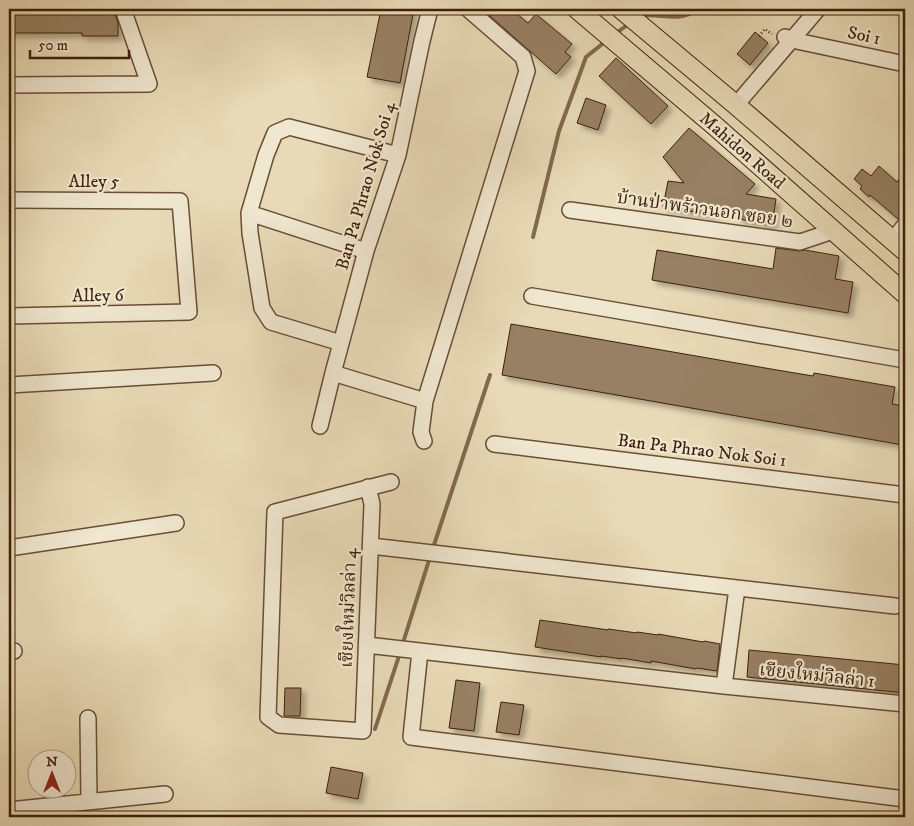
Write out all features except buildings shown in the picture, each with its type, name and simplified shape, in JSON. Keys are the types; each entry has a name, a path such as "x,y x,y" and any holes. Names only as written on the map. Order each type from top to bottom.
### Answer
{"main road":[{"name":"Mahidon Road","path":"621,9 733,102 899,246"},
{"name":"Mahidon Road","path":"581,12 715,126 905,294"}],"street":[{"path":"9,85 149,84 123,9"},
{"name":"Ban Pa Phrao Nok Soi 4","path":"320,426 366,251 398,155 430,9"},
{"path":"424,441 421,432 425,401 527,71 523,57 468,9"},
{"path":"733,102 809,9"},
{"path":"786,39 818,9"},
{"name":"Soi 1","path":"786,39 905,64"},
{"path":"341,343 271,322 262,308 248,213 275,133 289,127 398,155"},
{"name":"Alley 5","path":"9,200 180,201 189,312"},
{"name":"บ้านป่าพร้าวนอก ซอย ๒","path":"570,210 800,242 834,231"},
{"path":"248,213 366,251"},
{"path":"899,246 905,225"},
{"path":"532,296 905,360"},
{"name":"Alley 6","path":"9,316 189,312"},
{"path":"9,385 213,373"},
{"path":"333,373 425,401"},
{"name":"Ban Pa Phrao Nok Soi 1","path":"494,444 905,495"},
{"path":"368,487 391,482"},
{"name":"เชียงใหม่วิลล่า 4","path":"368,487 372,504 363,731 278,725 268,717 275,512 368,487"},
{"path":"9,548 176,523"},
{"path":"370,546 895,606"},
{"path":"724,686 737,588"},
{"name":"เชียงใหม่วิลล่า 1","path":"367,645 724,686 905,704"},
{"path":"407,650 411,737 905,800"},
{"path":"88,718 89,802"},
{"path":"9,810 165,794"}],"path":[{"path":"759,36 766,29 786,39"}],"waterway":[{"path":"639,16 676,17 684,16 697,9"},
{"path":"615,34 630,23"},
{"path":"533,237 559,131 586,57 606,41"},
{"path":"433,548 490,375"},
{"path":"402,646 430,557"},
{"path":"375,729 400,653"}]}
